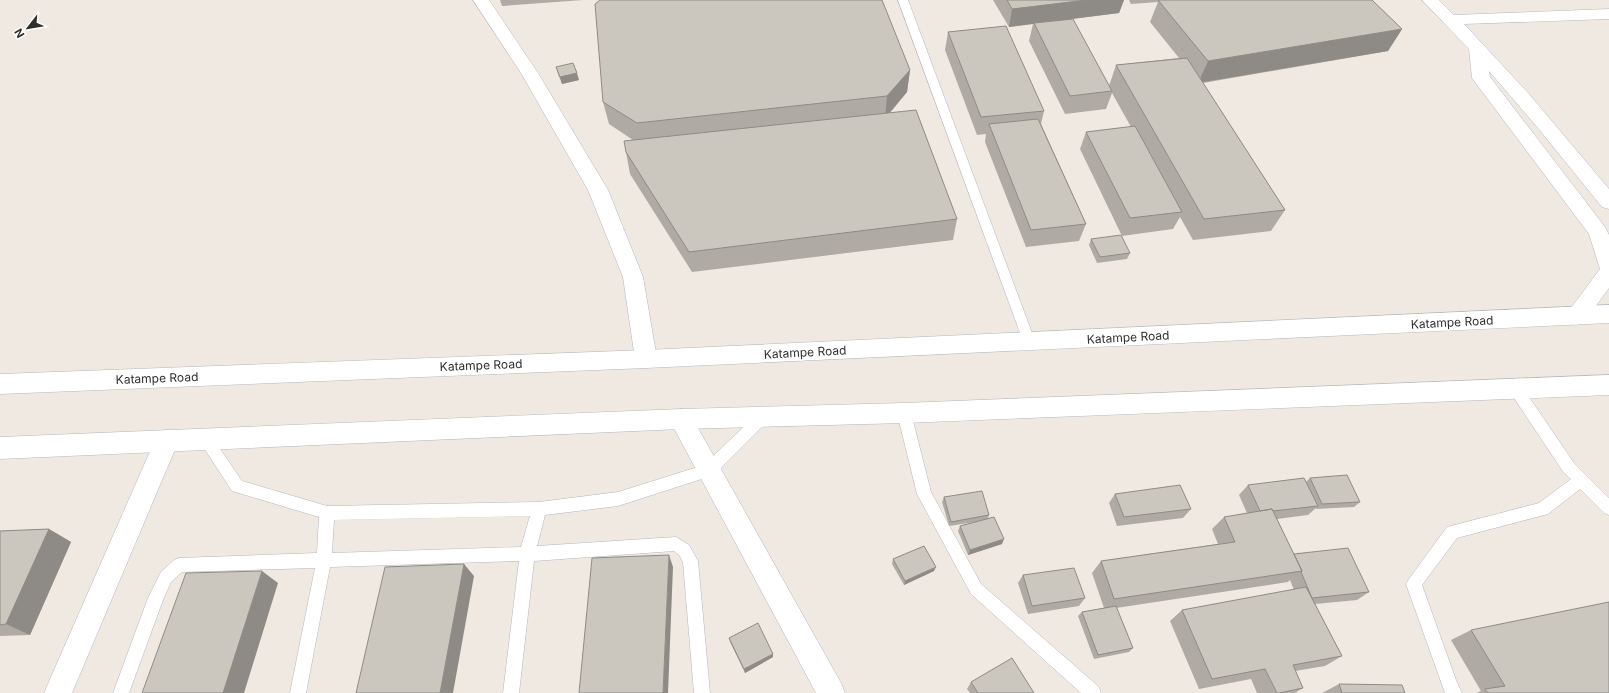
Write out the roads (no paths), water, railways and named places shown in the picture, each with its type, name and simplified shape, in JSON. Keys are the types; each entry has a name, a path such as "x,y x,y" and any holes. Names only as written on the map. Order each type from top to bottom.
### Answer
{"main road":[{"path":"481,0 529,72 598,190 633,277 646,359"},
{"path":"1430,0 1477,47 1539,116 1609,202"},
{"path":"1451,20 1609,14"},
{"path":"1477,47 1481,78 1598,232 1609,267"},
{"path":"1576,316 1609,272"},
{"name":"Katampe Road","path":"0,384 646,359 1609,314"},
{"path":"0,448 205,438 681,419 904,413 1609,385"},
{"path":"681,419 831,693"},
{"path":"58,693 167,440"}],"lane":[{"path":"903,0 1029,341"},
{"path":"1515,388 1569,468 1609,508"},
{"path":"904,413 924,494 976,589 1093,693"},
{"path":"205,438 237,486 327,513 539,509 618,499 709,470 762,417"},
{"path":"1454,693 1449,684 1414,584 1452,532 1543,509 1581,480"},
{"path":"511,693 527,554 539,509"},
{"path":"298,693 324,561 327,513"},
{"path":"121,693 156,598 166,577 179,565 527,554 676,544 684,550 690,561 702,693"}]}
